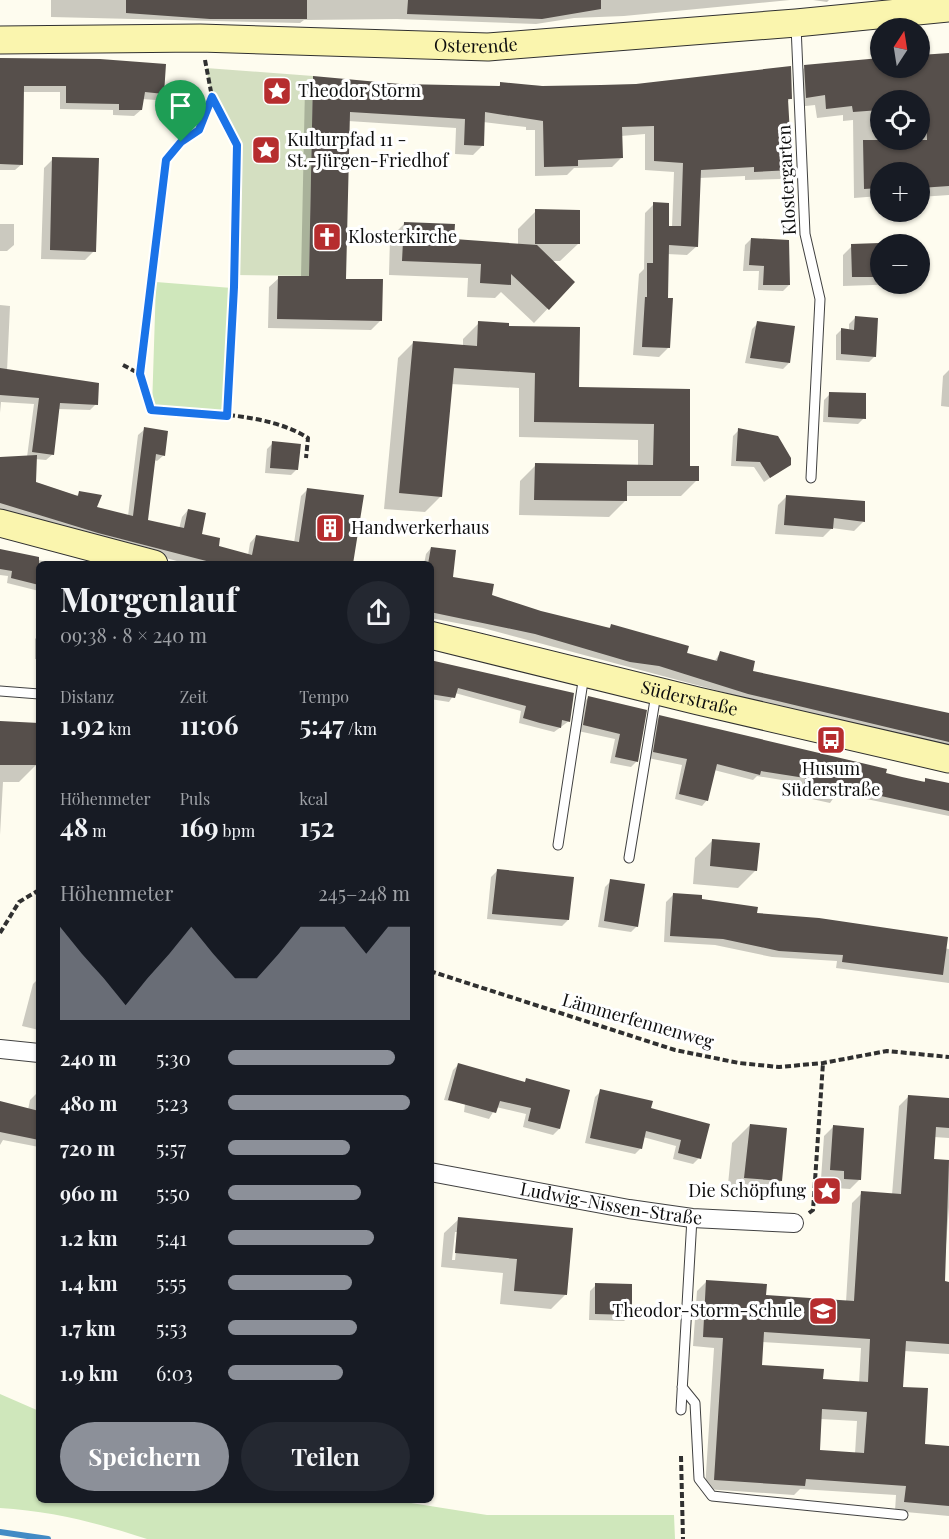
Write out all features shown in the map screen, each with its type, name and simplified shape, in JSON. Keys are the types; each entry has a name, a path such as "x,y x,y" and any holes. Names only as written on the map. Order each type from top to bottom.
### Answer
{"main road":[{"name":"Osterende","path":"0,40 200,38 488,47 796,23 949,8"},
{"path":"0,523 143,561"},
{"name":"Süderstraße","path":"434,636 949,759"}],"street":[{"path":"0,1048 36,1053"},
{"name":"Ludwig-Nissen-Straße","path":"434,1173 628,1209 692,1218 794,1223"}],"lane":[{"name":"Klostergarten","path":"796,23 805,234 820,299 811,478"},
{"path":"558,845 584,673"},
{"path":"0,691 36,694"},
{"path":"629,858 657,691"},
{"path":"681,1410 692,1218"},
{"path":"682,1387 695,1403 699,1479 712,1496 903,1515"}],"path":[{"path":"200,38 212,97 237,145 234,287 227,416"},
{"path":"212,97 199,130 181,142 166,160 140,374 151,410 227,416 291,427 308,438 306,458"},
{"path":"123,365 140,374"},
{"path":"0,933 19,902 36,892"},
{"name":"Lämmerfennenweg","path":"434,972 675,1050 739,1063 778,1066 822,1063 887,1051 949,1057"},
{"path":"794,1223 813,1209 822,1063"},
{"path":"681,1410 683,1539"}],"green space":[{"path":"206,68 313,76 309,276 233,275 237,145 212,97"},
{"path":"156,282 232,288 224,413 152,408"},
{"path":"0,1394 36,1410 36,1503 411,1503 487,1515 674,1515 675,1539 147,1539 75,1519 0,1508"}],"building":[{"path":"126,0 307,0 307,19 210,19 126,13"},
{"path":"408,0 601,0 601,9 542,19 407,14"},
{"path":"949,53 949,186 930,187 930,162 870,162 870,189 864,189 863,140 870,140 870,150 930,150 930,90 870,90 870,111 853,112 852,106 826,109 825,95 806,98 804,65 870,59 870,78 930,78 930,54"},
{"path":"0,58 100,59 166,64 164,94 145,92 142,110 119,110 119,104 66,103 66,86 24,86 23,165 0,164"},
{"path":"791,66 792,99 788,99 792,170 754,172 754,167 701,170 698,247 669,245 668,298 673,298 670,348 642,347 645,297 647,297 647,263 653,263 653,202 669,203 669,226 681,226 683,163 654,161 654,126 622,127 623,158 578,160 578,166 544,167 543,121 485,112 484,146 464,145 465,119 350,112 346,279 383,279 382,321 277,319 278,276 309,276 313,76 400,84 500,86 500,82 542,86 601,85 636,84"},
{"path":"52,157 99,158 96,252 50,250"},
{"path":"535,209 580,210 580,244 535,244"},
{"path":"404,222 455,224 454,239 537,245 575,282 549,310 511,274 511,285 480,283 481,264 402,261"},
{"path":"751,238 789,240 790,285 763,285 764,266 749,265"},
{"path":"870,243 870,277 852,277 851,244"},
{"path":"855,316 878,318 876,357 841,354 841,328 854,330"},
{"path":"478,321 509,323 509,326 580,327 579,387 690,389 690,466 699,466 699,481 627,481 627,501 534,500 535,463 653,465 654,424 534,422 535,373 454,368 442,497 399,493 413,341 477,346"},
{"path":"757,321 795,326 790,363 750,358"},
{"path":"0,368 99,383 98,405 60,403 54,455 32,452 39,398 0,395"},
{"path":"829,392 866,393 866,419 828,417"},
{"path":"144,427 168,431 165,456 156,454 148,520 184,528 188,509 206,513 202,534 220,538 219,546 252,555 256,535 299,542 307,488 364,495 353,561 206,561 98,533 0,503 0,457 37,455 36,482 78,496 79,491 102,495 97,507 133,516"},
{"path":"738,428 778,436 791,458 791,465 770,478 760,462 736,461"},
{"path":"272,441 301,444 298,470 270,468"},
{"path":"786,495 865,501 865,522 834,518 833,529 784,525"},
{"path":"431,547 456,550 453,577 494,584 492,595 541,611 610,628 611,624 689,646 687,653 717,661 720,651 755,661 753,671 949,713 949,742 748,694 659,666 630,662 535,634 434,613 434,561 429,561"},
{"path":"0,549 39,557 39,561 36,561 36,584 11,578 12,571 0,569"},
{"path":"434,661 574,693 570,722 562,720 561,728 523,718 526,706 458,688 455,698 434,695"},
{"path":"588,696 647,710 638,762 615,757 620,734 583,725"},
{"path":"659,715 887,769 886,773 902,777 925,782 925,778 949,783 949,811 840,787 837,798 803,791 805,778 761,771 760,775 717,764 708,801 679,794 687,759 653,752"},
{"path":"0,721 36,723 36,765 0,765"},
{"path":"712,839 760,843 757,871 710,866"},
{"path":"497,869 574,877 569,920 492,914"},
{"path":"610,879 645,884 638,927 604,921"},
{"path":"673,893 702,895 702,899 758,907 757,913 819,918 948,937 943,975 842,962 843,955 779,951 723,939 670,936"},
{"path":"458,1063 525,1082 526,1078 570,1090 560,1129 528,1121 531,1108 500,1101 496,1113 448,1100"},
{"path":"600,1089 653,1101 651,1108 710,1124 701,1159 678,1153 681,1140 646,1131 642,1149 590,1138"},
{"path":"908,1095 949,1098 949,1128 936,1127 934,1159 949,1160 945,1281 949,1282 949,1344 906,1341 903,1387 928,1388 925,1444 949,1446 949,1506 904,1502 906,1486 806,1479 805,1486 714,1480 723,1338 703,1337 706,1280 767,1284 766,1295 854,1301 861,1191 901,1194","holes":["764,1332 870,1339 868,1382 823,1379 824,1369 762,1365","822,1409 867,1412 864,1453 820,1450"]},
{"path":"0,1101 36,1110 36,1139 0,1132"},
{"path":"750,1124 787,1128 782,1181 744,1178"},
{"path":"833,1125 864,1128 861,1180 844,1179 844,1171 830,1170"},
{"path":"458,1217 573,1228 567,1295 514,1291 517,1259 455,1253"},
{"path":"595,1283 632,1284 632,1315 595,1314"}],"waterway":[{"path":"0,1532 48,1539"}],"place":[{"name":"Theodor Storm","path":"277,91"},
{"name":"Kulturpfad 11 - St.-Jürgen-Friedhof","path":"266,150"},
{"name":"Klosterkirche","path":"327,237"},
{"name":"Handwerkerhaus","path":"330,528"},
{"name":"Husum Süderstraße","path":"831,740"},
{"name":"Die Schöpfung","path":"827,1191"},
{"name":"Theodor-Storm-Schule","path":"823,1311"}],"route":[{"path":"212,97 237,145 234,287 227,416 151,410 140,374 166,160 181,142 199,130 212,97"}]}
